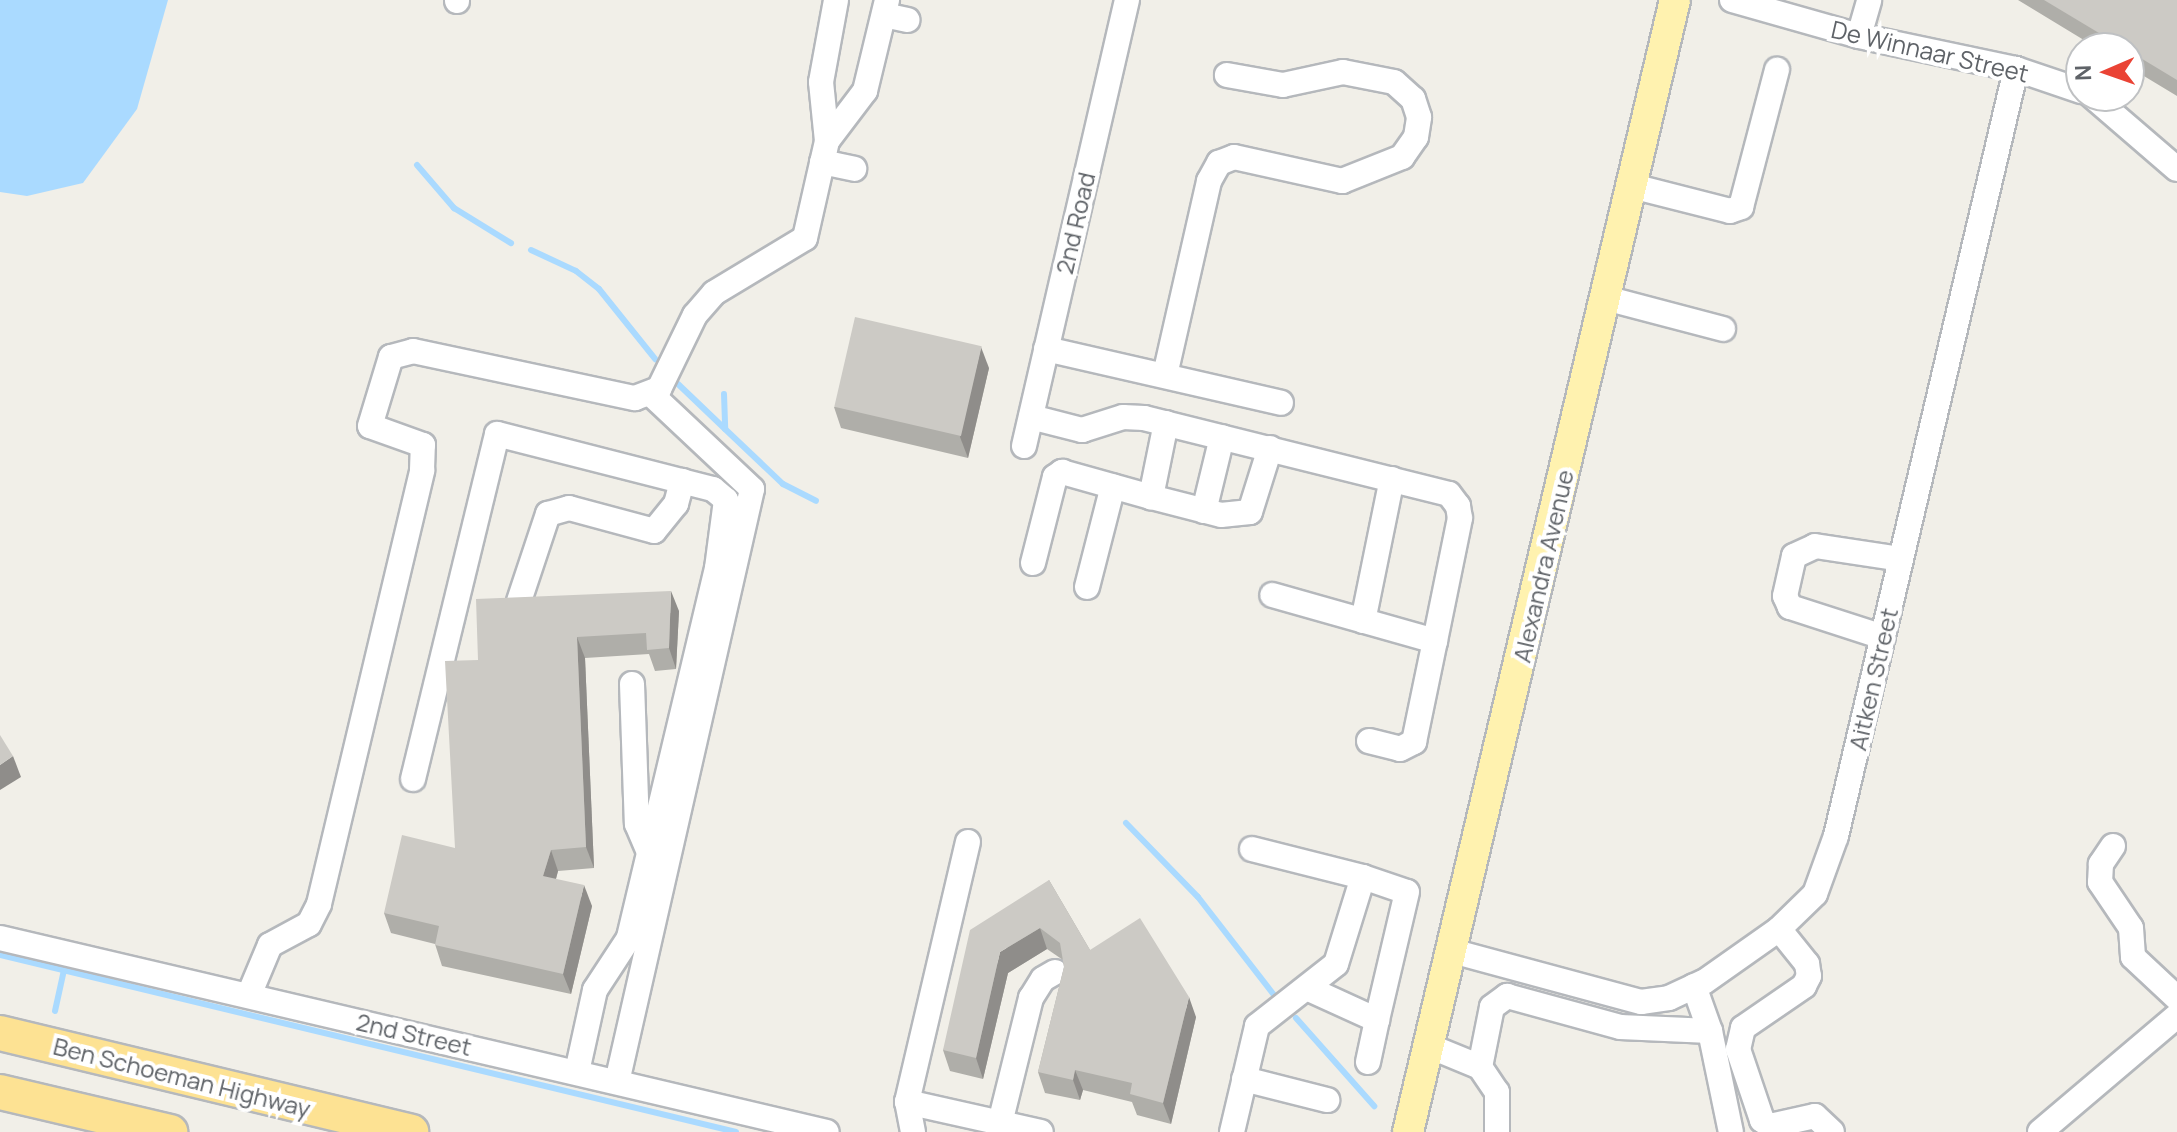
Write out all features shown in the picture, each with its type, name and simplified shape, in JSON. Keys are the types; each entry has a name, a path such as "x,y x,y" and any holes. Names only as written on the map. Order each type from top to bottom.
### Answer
{"highway":[{"name":"Ben Schoeman Highway","path":"0,1033 411,1132"},
{"path":"0,1092 170,1132"}],"main road":[{"name":"Alexandra Avenue","path":"1408,1132 1675,0"}],"street":[{"path":"651,394 695,315 714,293 805,238 824,152 821,82 836,0"},
{"name":"2nd Road","path":"1024,446 1127,0"},
{"name":"De Winnaar Street","path":"1732,0 1859,36 2016,69 2065,86"},
{"path":"1859,36 1869,0"},
{"path":"824,152 865,91 893,12"},
{"name":"Aitken Street","path":"1641,1002 1694,986 1779,929 1815,894 1823,877 1883,637 2016,69"},
{"path":"1632,186 1730,211 1741,207 1777,70"},
{"path":"1165,375 1209,181 1219,163 1234,157 1342,181 1402,157 1416,137 1419,117 1413,99 1394,82 1343,72 1283,85 1227,75"},
{"path":"2111,112 2177,169"},
{"path":"824,152 854,169"},
{"path":"1605,298 1723,329"},
{"path":"1046,349 1281,403"},
{"path":"249,995 270,945 309,924 319,904 422,470 423,445 370,426 391,357 413,351 619,395 651,394 752,489 617,1082"},
{"path":"1031,417 1082,430 1123,417 1166,423 1449,494 1458,506 1460,518 1414,742 1400,749 1369,741"},
{"path":"1151,497 1166,423"},
{"path":"413,779 497,434 713,489 729,509 629,938 595,990 577,1072"},
{"path":"1204,511 1222,437"},
{"path":"1033,563 1055,477 1070,471 1151,497 1230,517 1250,512 1270,448"},
{"path":"1363,621 1392,479"},
{"path":"519,601 548,514 569,508 654,531 676,504 682,481"},
{"path":"1087,587 1113,486"},
{"path":"1883,637 1790,607 1785,596 1794,556 1815,546 1901,559"},
{"path":"1272,595 1435,641"},
{"path":"632,684 637,824 649,852"},
{"path":"913,1132 907,1102 968,842"},
{"path":"2113,846 2101,864 2100,882 2131,928 2133,957 2177,998"},
{"path":"1252,849 1363,877 1407,892 1368,1062"},
{"path":"1239,1131 1244,1079 1257,1026 1309,989 1336,964 1363,877"},
{"path":"1779,929 1807,964 1809,976 1804,986 1743,1028 1738,1049 1762,1120 1770,1126 1815,1116 1832,1132"},
{"name":"2nd Street","path":"0,938 827,1132"},
{"path":"1452,951 1641,1002 1635,1029"},
{"path":"1000,1123 1031,998 1043,979 1055,972"},
{"path":"1575,1016 1582,986"},
{"path":"1694,986 1710,1031 1731,1132"},
{"path":"1309,989 1377,1020"},
{"path":"1480,1067 1497,1000 1518,997 1575,1016 1635,1029 1710,1031"},
{"path":"2040,1132 2177,1016"},
{"path":"1429,1046 1480,1067 1497,1092 1497,1132"},
{"path":"1244,1079 1327,1100"},
{"path":"907,1102 1041,1132"}],"water":[{"path":"0,0 168,0 137,109 83,183 27,196 0,192"}],"building":[{"path":"2044,0 2177,0 2177,80 2145,61 2145,32 2097,32"},
{"path":"855,317 982,346 961,436 834,407"},
{"path":"671,591 669,648 647,650 646,633 577,637 586,847 551,850 543,876 584,885 563,974 435,945 439,926 384,913 402,835 455,848 445,661 478,660 476,599"},
{"path":"0,735 13,756 0,765"},
{"path":"1049,880 1090,950 1140,918 1189,997 1163,1103 1130,1094 1132,1083 1075,1070 1073,1080 1038,1072 1064,967 1060,943 1040,928 1000,952 976,1058 943,1050 970,930"}],"waterway":[{"path":"417,165 454,208 511,243"},
{"path":"531,250 576,271 599,289 655,359"},
{"path":"678,384 724,428"},
{"path":"724,394 725,429 783,484 816,501"},
{"path":"1126,823 1198,897 1274,995"},
{"path":"0,955 736,1132"},
{"path":"55,1011 64,970"},
{"path":"1296,1018 1374,1106"}]}
